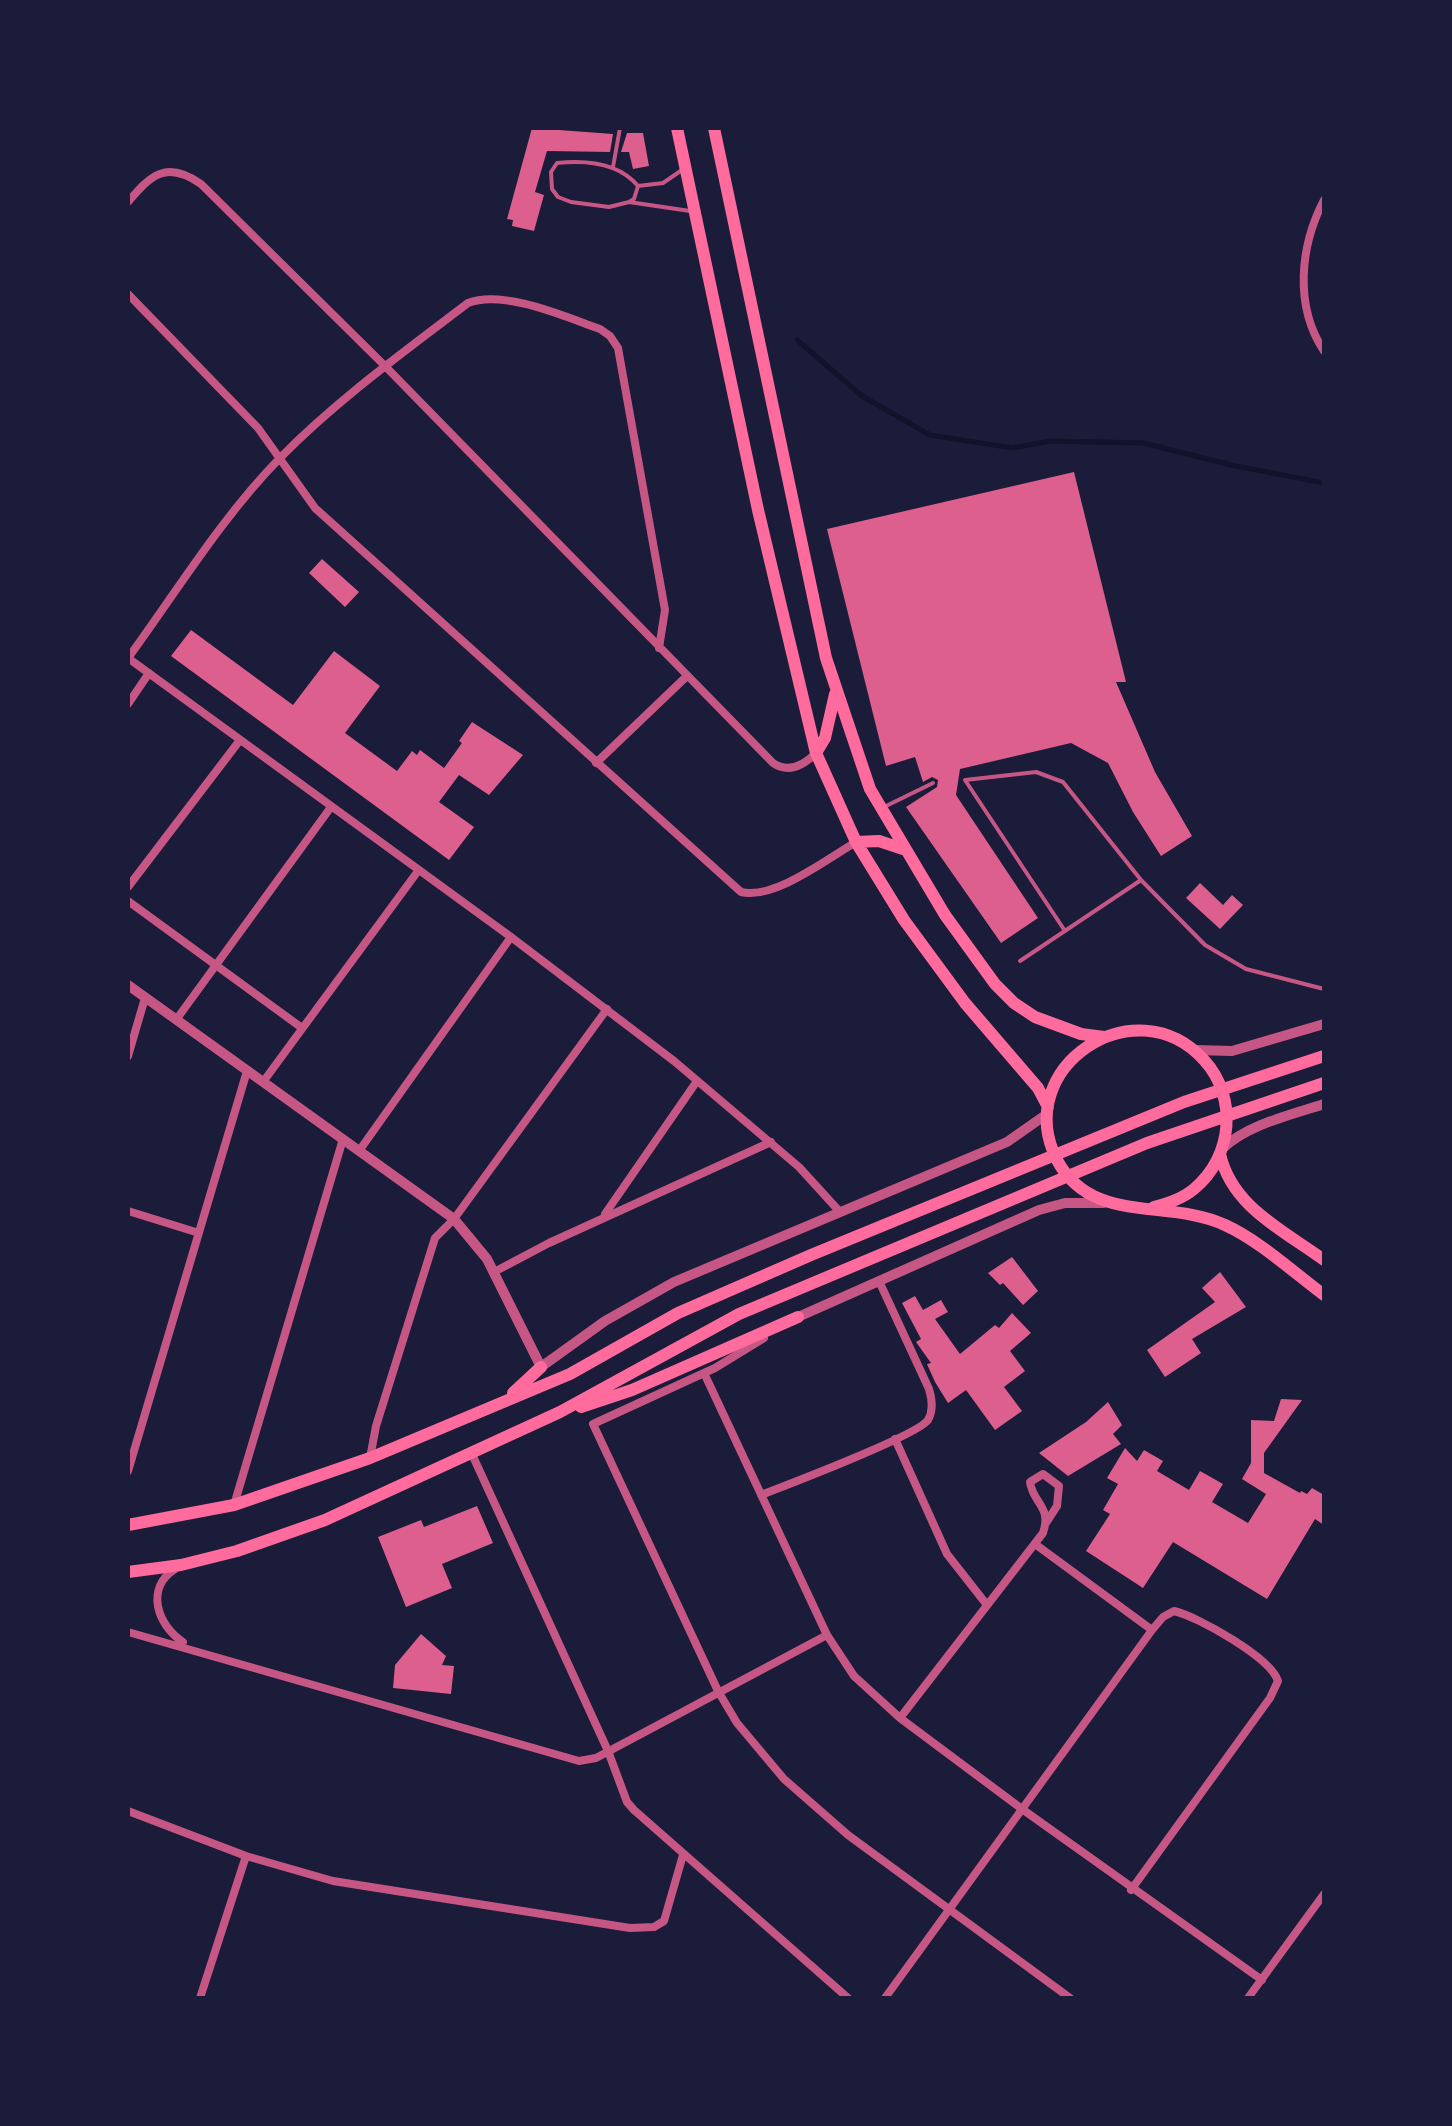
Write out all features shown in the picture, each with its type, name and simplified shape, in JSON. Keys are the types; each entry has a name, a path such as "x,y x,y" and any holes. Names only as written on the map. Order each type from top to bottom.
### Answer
{"main road":[{"path":"677,128 795,677 816,753 856,842 904,920 965,1003 1030,1078 1048,1110"},
{"path":"714,128 836,690 852,744 880,810 992,981 1014,1003 1058,1027 1104,1037"},
{"path":"816,753 826,738 836,690"},
{"path":"856,842 879,841 903,849"},
{"path":"1154,1208 1175,1201 1210,1173 1227,1126 1222,1092 1206,1062 1177,1040 1141,1030 1104,1037 1077,1053 1058,1077 1048,1110 1049,1136 1062,1167 1084,1192 1104,1203 1198,1216 1230,1227 1324,1294"},
{"path":"128,1525 234,1504 370,1458 600,1360 709,1299 1184,1102 1324,1056"},
{"path":"128,1572 180,1565 278,1538 325,1520 560,1412 739,1314 1147,1143 1324,1083"},
{"path":"1221,1151 1229,1181 1245,1203 1324,1260"},
{"path":"560,1412 632,1390 798,1317"},
{"path":"504,1401 541,1367"}],"street":[{"path":"128,202 152,176 172,171 190,177 385,366 778,766 800,766 816,753"},
{"path":"1324,200 1308,235 1304,262 1309,317 1324,351"},
{"path":"128,294 258,428 315,508 740,892 760,893 784,884 856,842"},
{"path":"659,648 665,610 618,348 600,329 492,298 468,302 385,366 280,458 128,658 606,1009 771,1142 840,1212"},
{"path":"128,704 149,673"},
{"path":"596,763 687,676"},
{"path":"128,887 240,740"},
{"path":"176,1020 331,806"},
{"path":"263,1082 418,871"},
{"path":"128,901 302,1028"},
{"path":"359,1150 511,937"},
{"path":"128,985 454,1218 494,1272 541,1367 605,1321 674,1282 1007,1142 1048,1110"},
{"path":"128,1056 146,998"},
{"path":"370,1458 376,1426 434,1238 454,1218 606,1009"},
{"path":"1193,1050 1232,1051 1324,1024"},
{"path":"128,1471 247,1071"},
{"path":"603,1218 698,1081"},
{"path":"1221,1151 1254,1129 1324,1104"},
{"path":"234,1504 342,1139"},
{"path":"494,1272 771,1142"},
{"path":"1070,1998 848,1835 784,1779 738,1724 718,1691 594,1423 704,1373 798,1317 1039,1210 1065,1203 1104,1203"},
{"path":"128,1212 199,1233"},
{"path":"761,1495 926,1422 932,1398 879,1282"},
{"path":"704,1373 827,1635 854,1676 900,1718 1022,1810 1262,1980"},
{"path":"894,1439 947,1554 987,1606"},
{"path":"471,1452 608,1752 627,1802 848,1998"},
{"path":"900,1718 1035,1544 1046,1523 1060,1495 1059,1486 1043,1474 1030,1482 1031,1492 1045,1510 1046,1523"},
{"path":"1035,1544 1152,1630"},
{"path":"180,1565 164,1576 157,1600 169,1631 191,1648"},
{"path":"885,1998 1152,1630 1174,1611 1192,1616 1272,1670 1278,1682 1131,1890"},
{"path":"128,1632 566,1758 587,1760 827,1635"},
{"path":"128,1812 246,1856 332,1881 642,1928 664,1921 683,1855"},
{"path":"200,1998 246,1856"},
{"path":"1248,1998 1324,1894"}],"lane":[{"path":"613,168 620,128"},
{"path":"578,161 613,168 638,186 629,202 609,207 584,204 558,197 552,189 551,172 557,163 578,161"},
{"path":"638,186 670,180 684,166"},
{"path":"629,202 694,212"},
{"path":"1065,931 961,781 1036,772 1062,782 1173,915 1224,958 1246,969 1324,989"},
{"path":"880,810 933,784"},
{"path":"1020,961 1141,880"}],"building":[{"path":"532,128 613,134 610,152 547,151 535,192 544,195 534,231 512,226 513,220 507,219"},
{"path":"627,133 643,133 649,166 633,169 629,152 621,152"},
{"path":"1074,472 1126,682 1116,682 1155,772 1192,836 1161,856 1108,763 1071,743 960,769 956,795 1038,918 1001,943 906,807 937,787 938,780 932,777 923,782 915,757 886,766 827,529"},
{"path":"322,559 359,592 345,607 309,573"},
{"path":"191,630 293,705 334,651 380,686 345,733 397,771 412,751 417,755 420,750 444,768 472,722 523,755 489,795 459,775 439,802 474,827 449,860 171,656"},
{"path":"1200,883 1223,905 1232,895 1243,905 1220,929 1186,898"},
{"path":"1012,1257 1038,1291 1023,1305 988,1273"},
{"path":"1220,1272 1246,1307 1192,1339 1201,1353 1165,1377 1147,1350 1215,1302 1202,1288"},
{"path":"915,1296 923,1310 941,1300 948,1312 935,1319 960,1354 995,1325 999,1328 1012,1313 1031,1333 1010,1351 1025,1371 1004,1387 1022,1411 995,1430 966,1390 948,1403 927,1364 931,1363 916,1342 921,1339 902,1303"},
{"path":"1281,1399 1302,1400 1264,1453 1264,1473 1300,1493 1307,1494 1312,1488 1324,1495 1324,1525 1315,1519 1267,1599 1173,1542 1143,1588 1086,1551 1110,1514 1103,1510 1118,1484 1107,1478 1125,1448 1137,1461 1144,1450 1163,1461 1157,1471 1189,1490 1200,1471 1223,1484 1212,1502 1248,1523 1266,1494 1242,1479 1251,1463 1251,1420 1274,1421"},
{"path":"1108,1402 1122,1425 1113,1434 1121,1444 1068,1476 1039,1453 1086,1422"},
{"path":"477,1506 493,1543 442,1564 452,1588 406,1607 378,1537 421,1520 424,1527"},
{"path":"421,1634 446,1656 442,1665 454,1666 451,1694 393,1688 395,1665"}],"waterway":[{"path":"797,340 862,396 930,435 1013,448 1050,441 1143,443 1324,483"}]}
